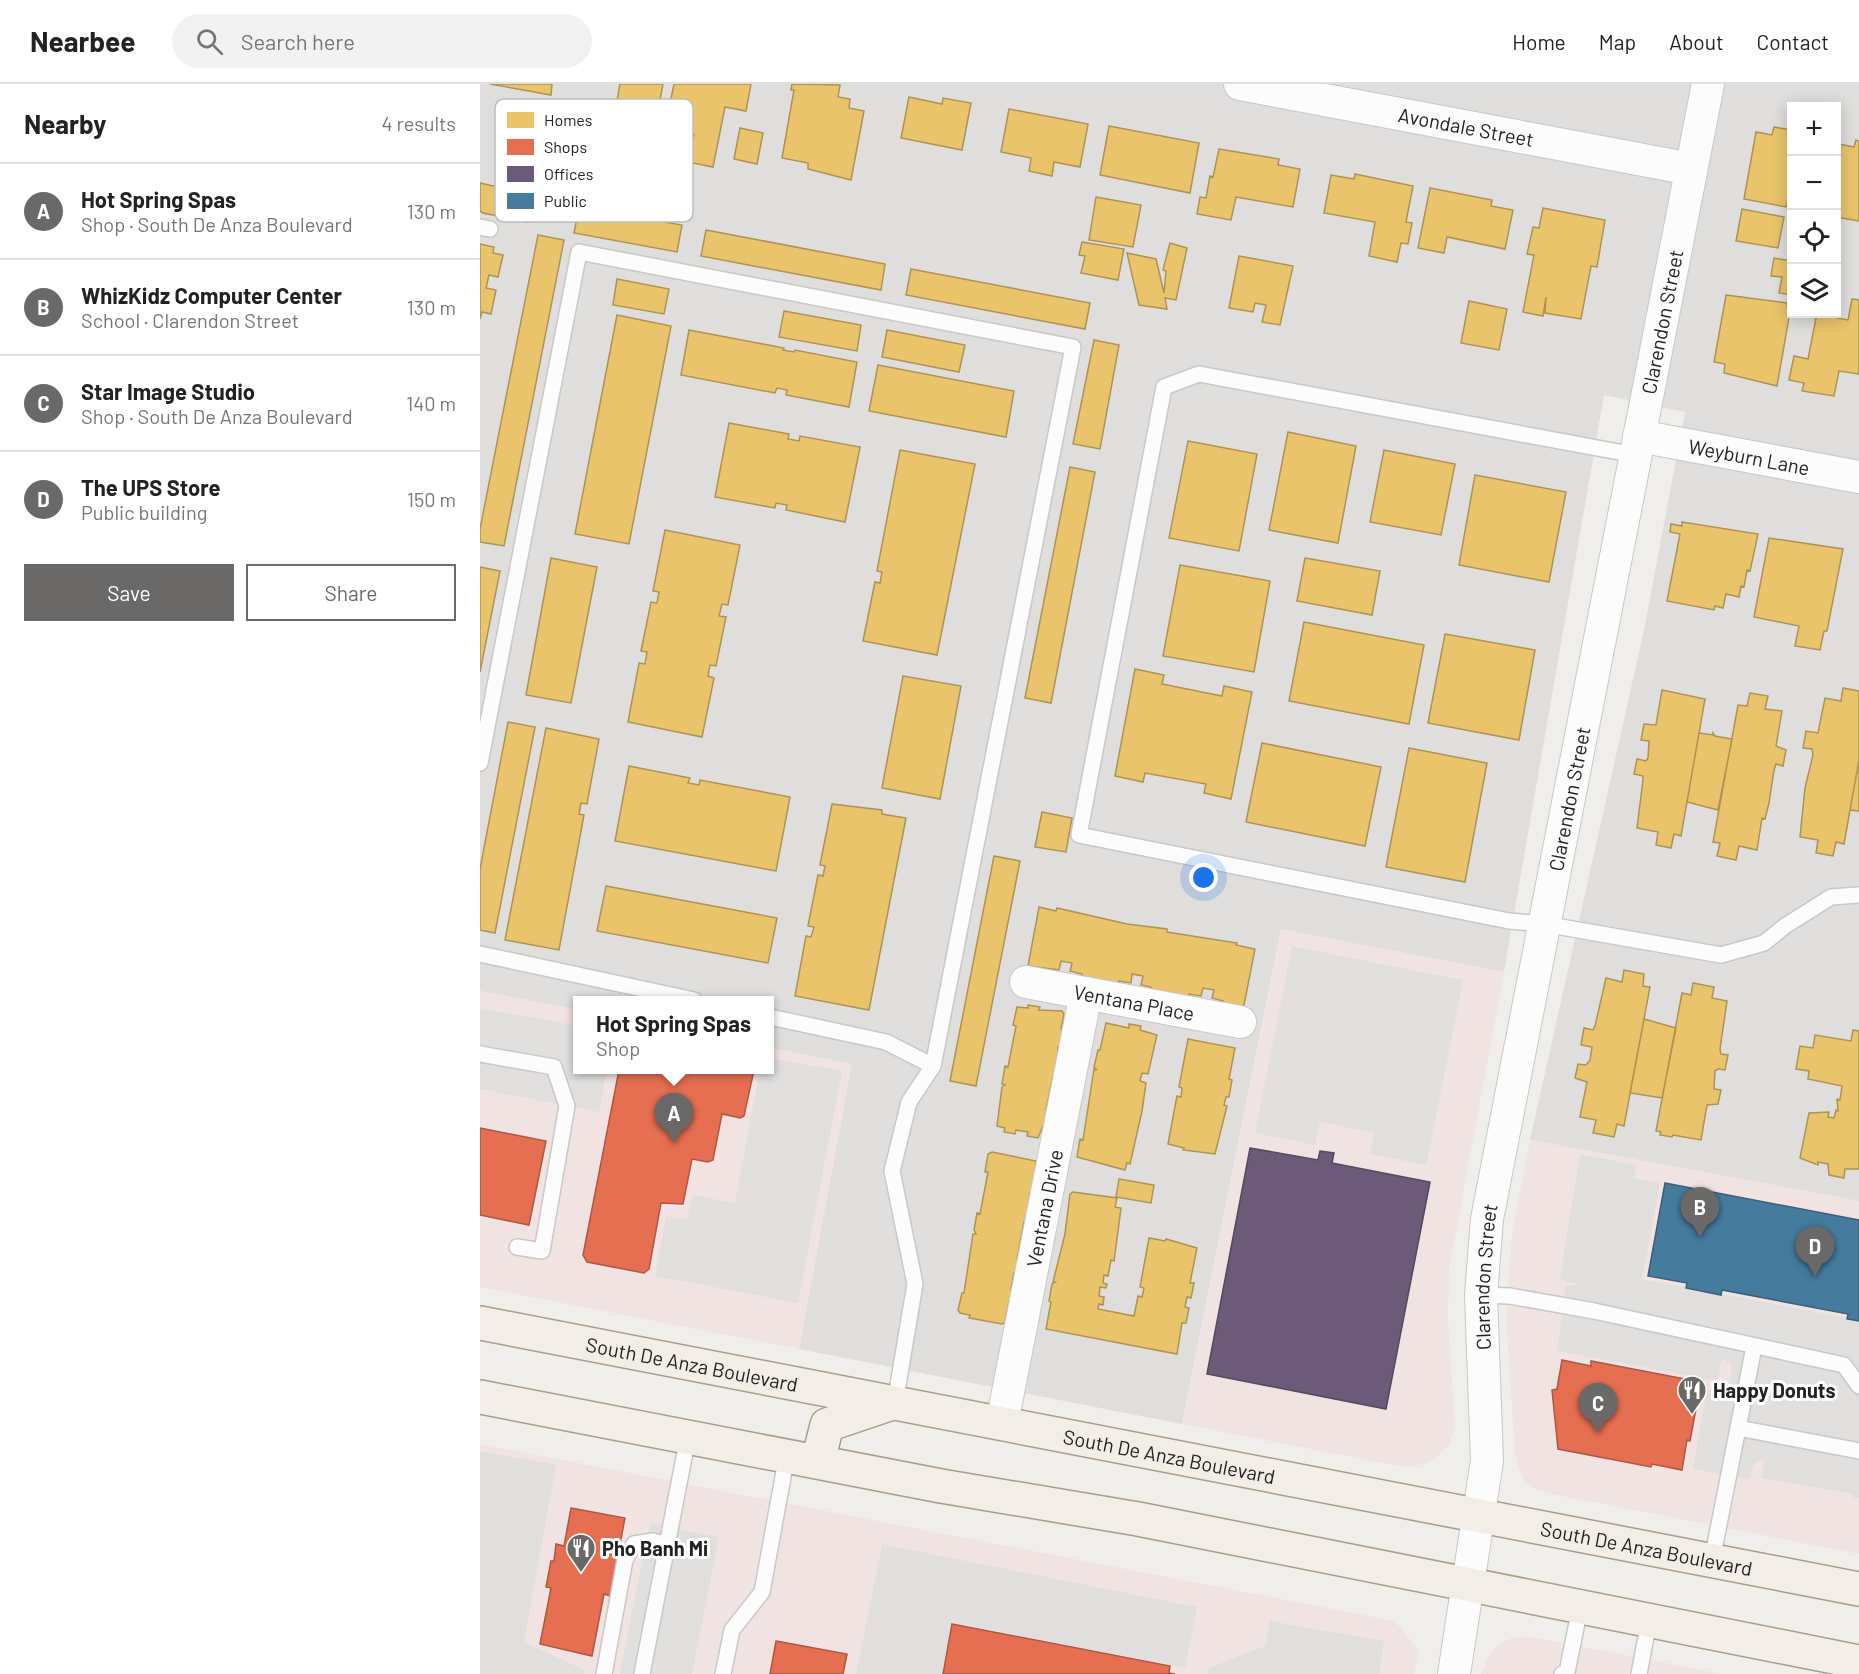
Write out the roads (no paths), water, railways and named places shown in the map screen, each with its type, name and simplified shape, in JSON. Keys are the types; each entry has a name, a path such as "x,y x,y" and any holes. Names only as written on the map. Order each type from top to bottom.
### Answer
{"main road":[{"name":"South De Anza Boulevard","path":"480,1323 1859,1589"},
{"path":"480,1397 941,1486 1138,1519 1470,1587 1859,1662"},
{"path":"802,1458 827,1425 895,1402"}],"street":[{"name":"Avondale Street","path":"1240,84 1691,169"},
{"name":"Clarendon Street","path":"1454,1674 1470,1587 1487,1461 1481,1295 1487,1219 1708,84"},
{"name":"Weyburn Lane","path":"1637,446 1859,477"},
{"name":"Ventana Place","path":"1026,982 1240,1022"},
{"name":"Ventana Drive","path":"1002,1423 1086,993"}],"lane":[{"path":"480,763 579,252 1073,347 933,1066 909,1102 892,1171 915,1284 895,1402"},
{"path":"1637,446 1199,374 1164,387 1079,835 1497,918 1721,955 1764,943 1785,926 1831,897 1859,895"},
{"path":"480,954 675,996"},
{"path":"774,1018 886,1042 933,1066"},
{"path":"480,1054 554,1067 567,1106 542,1251 517,1247"},
{"path":"1481,1295 1510,1296 1594,1311 1844,1365 1859,1386"},
{"path":"1712,1560 1754,1347"},
{"path":"1738,1428 1859,1451"},
{"path":"642,1674 688,1437"},
{"path":"723,1674 732,1630 762,1592 802,1458"},
{"path":"604,1674 625,1560 634,1545 653,1541 667,1545"},
{"path":"1568,1674 1580,1608"},
{"path":"1639,1674 1649,1621"}],"place":[{"name":"Hot Spring Spas","path":"674,1143"},
{"name":"WhizKidz Computer Center","path":"1700,1237"},
{"name":"The UPS Store","path":"1815,1276"},
{"name":"Happy Donuts","path":"1692,1416"},
{"name":"Star Image Studio","path":"1598,1433"},
{"name":"Pho Banh Mi","path":"581,1574"}]}
